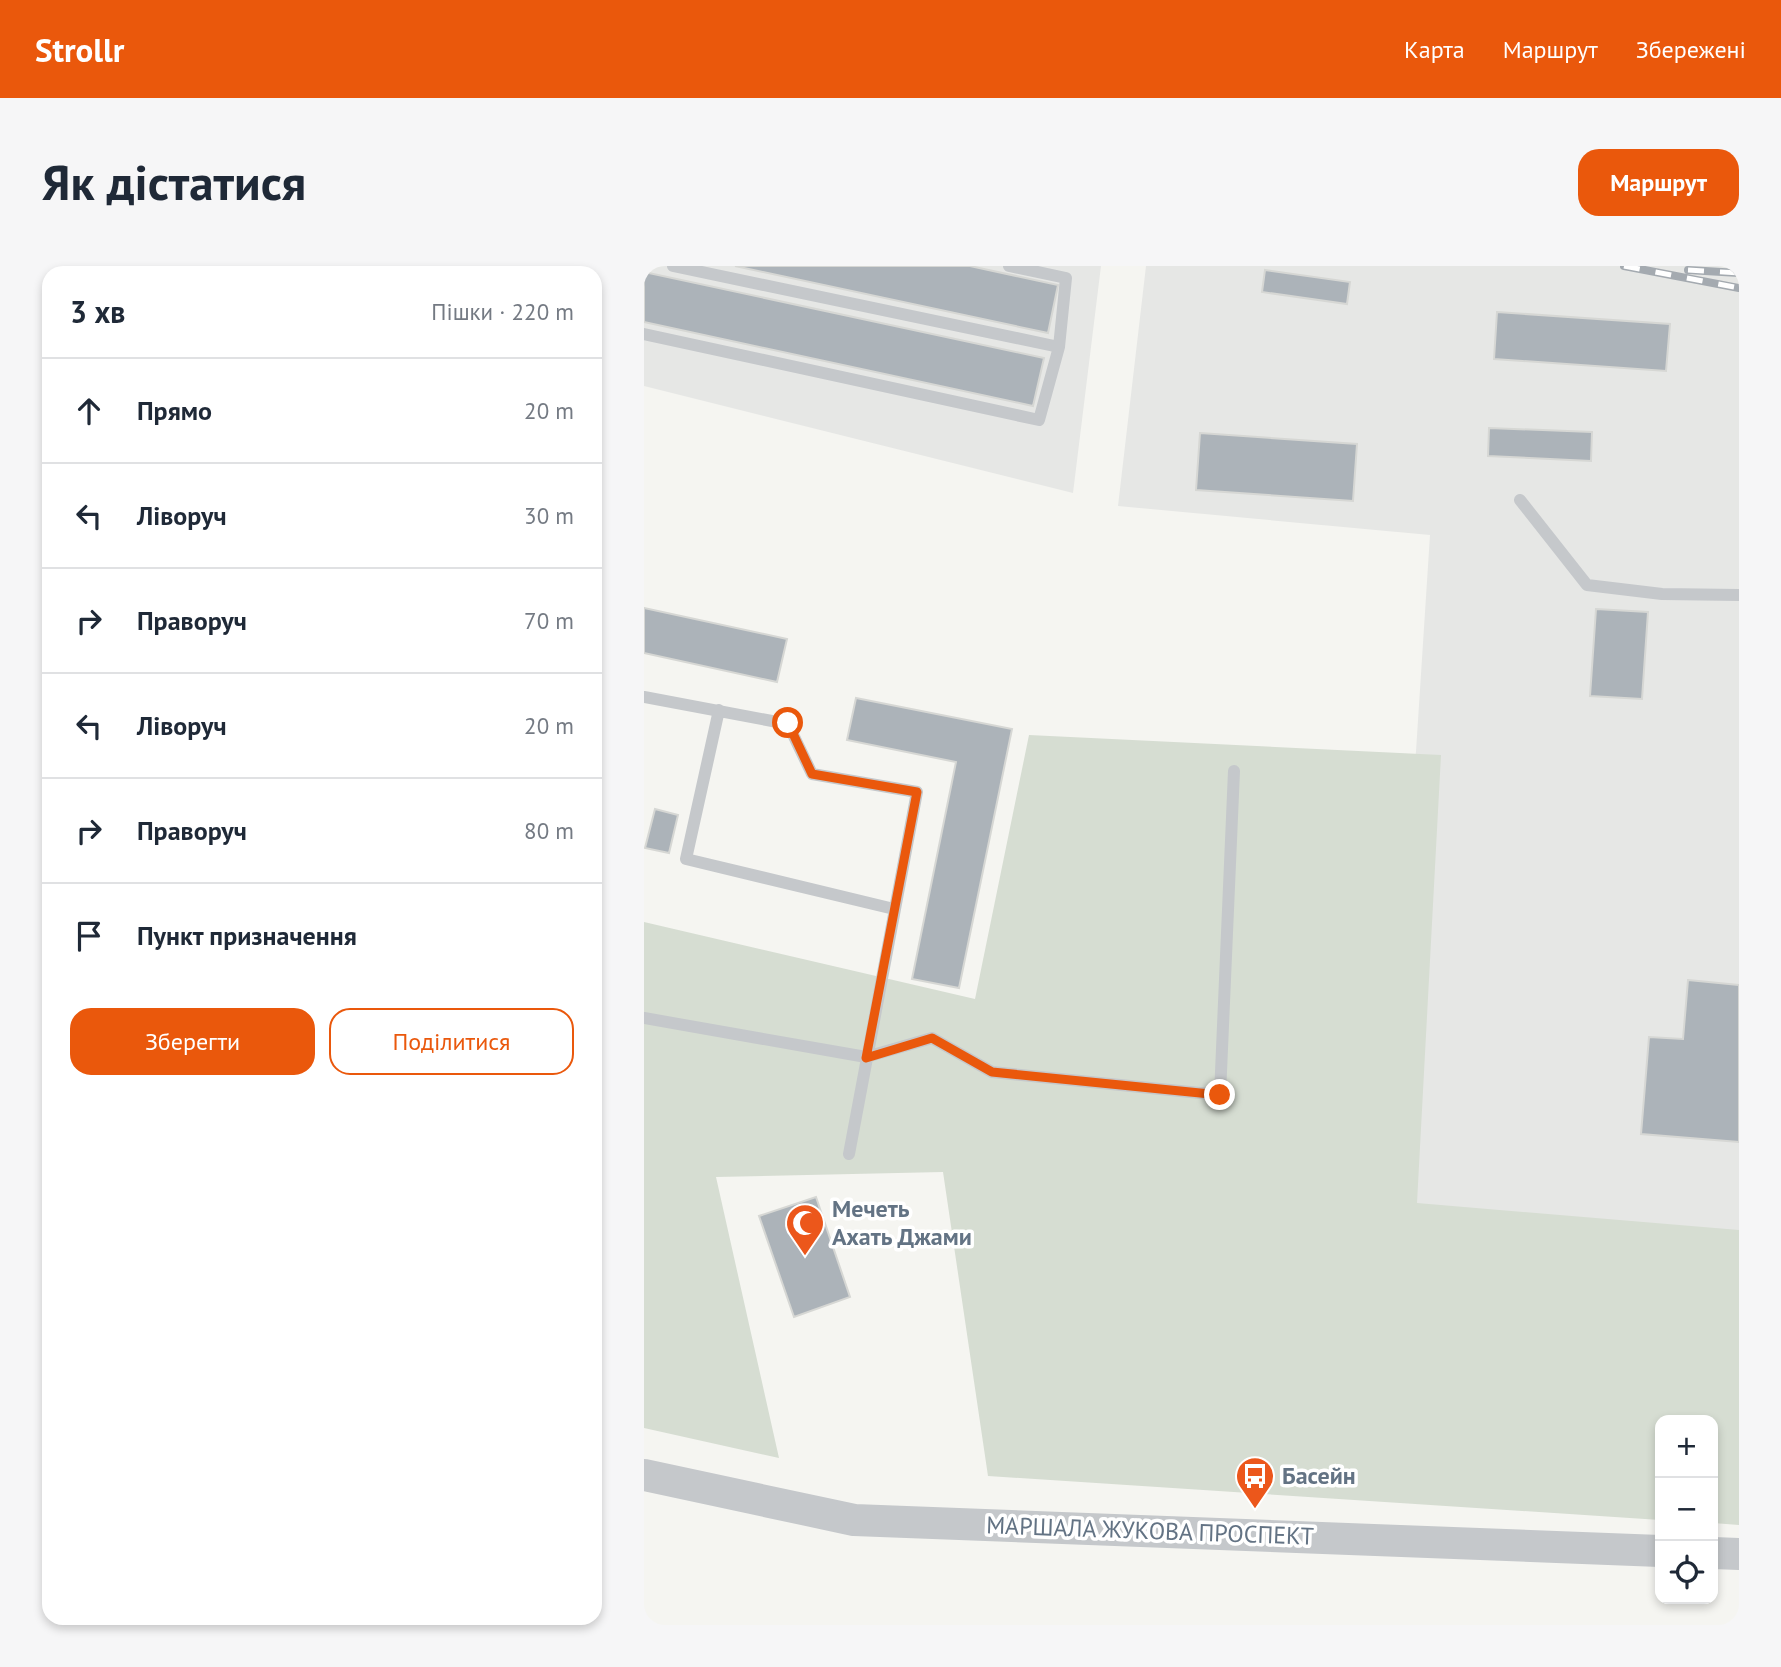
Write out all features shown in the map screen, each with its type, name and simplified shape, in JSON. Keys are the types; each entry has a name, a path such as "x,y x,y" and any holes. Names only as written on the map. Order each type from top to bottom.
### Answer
{"street":[{"name":"МАРШАЛА ЖУКОВА ПРОСПЕКТ","path":"644,1475 853,1520 1655,1551"},
{"path":"1718,1553 1739,1554"}],"lane":[{"path":"673,266 1059,347"},
{"path":"644,334 1039,420 1059,347 1066,278 1009,266"},
{"path":"1520,500 1587,585 1662,594 1739,595"},
{"path":"644,696 788,723 812,774 917,792 849,1154"},
{"path":"719,710 686,859 894,909"},
{"path":"644,1018 866,1058 932,1038 992,1072 1220,1095 1234,771"}],"shaded area":[{"path":"644,266 1101,266 1073,493 644,386"},
{"path":"1146,266 1739,266 1739,1240 1398,1219 1410,844 1430,535 1118,506"},
{"path":"1029,735 1441,755 1417,1203 1739,1230 1739,1525 1718,1523 1718,1415 1655,1415 1655,1520 988,1476 943,1172 716,1177 779,1458 644,1428 644,922 975,999"}],"building":[{"path":"735,266 970,266 1058,285 1048,333"},
{"path":"1265,270 1350,282 1347,304 1262,292"},
{"path":"644,272 1044,358 1033,406 644,322"},
{"path":"1497,312 1670,324 1666,371 1494,359"},
{"path":"1489,428 1592,432 1591,461 1488,456"},
{"path":"1200,433 1357,444 1353,501 1196,490"},
{"path":"644,608 787,639 777,682 644,653"},
{"path":"1596,609 1648,612 1642,699 1590,696"},
{"path":"856,698 1012,729 959,988 912,979 956,762 847,740"},
{"path":"655,809 678,815 669,853 645,848"},
{"path":"1688,980 1739,985 1739,1142 1641,1134 1649,1037 1683,1039"},
{"name":"Мечеть Ахать Джами","path":"816,1197 850,1297 794,1317 759,1216"}],"railway":[{"path":"1624,266 1739,288"},
{"path":"1688,270 1739,273"}],"place":[{"name":"Мечеть Ахать Джами","path":"805,1257"},
{"name":"Басейн","path":"1255,1510"}],"route":[{"path":"788,723 812,774 917,792 866,1058 932,1038 992,1072 1220,1095"}]}
